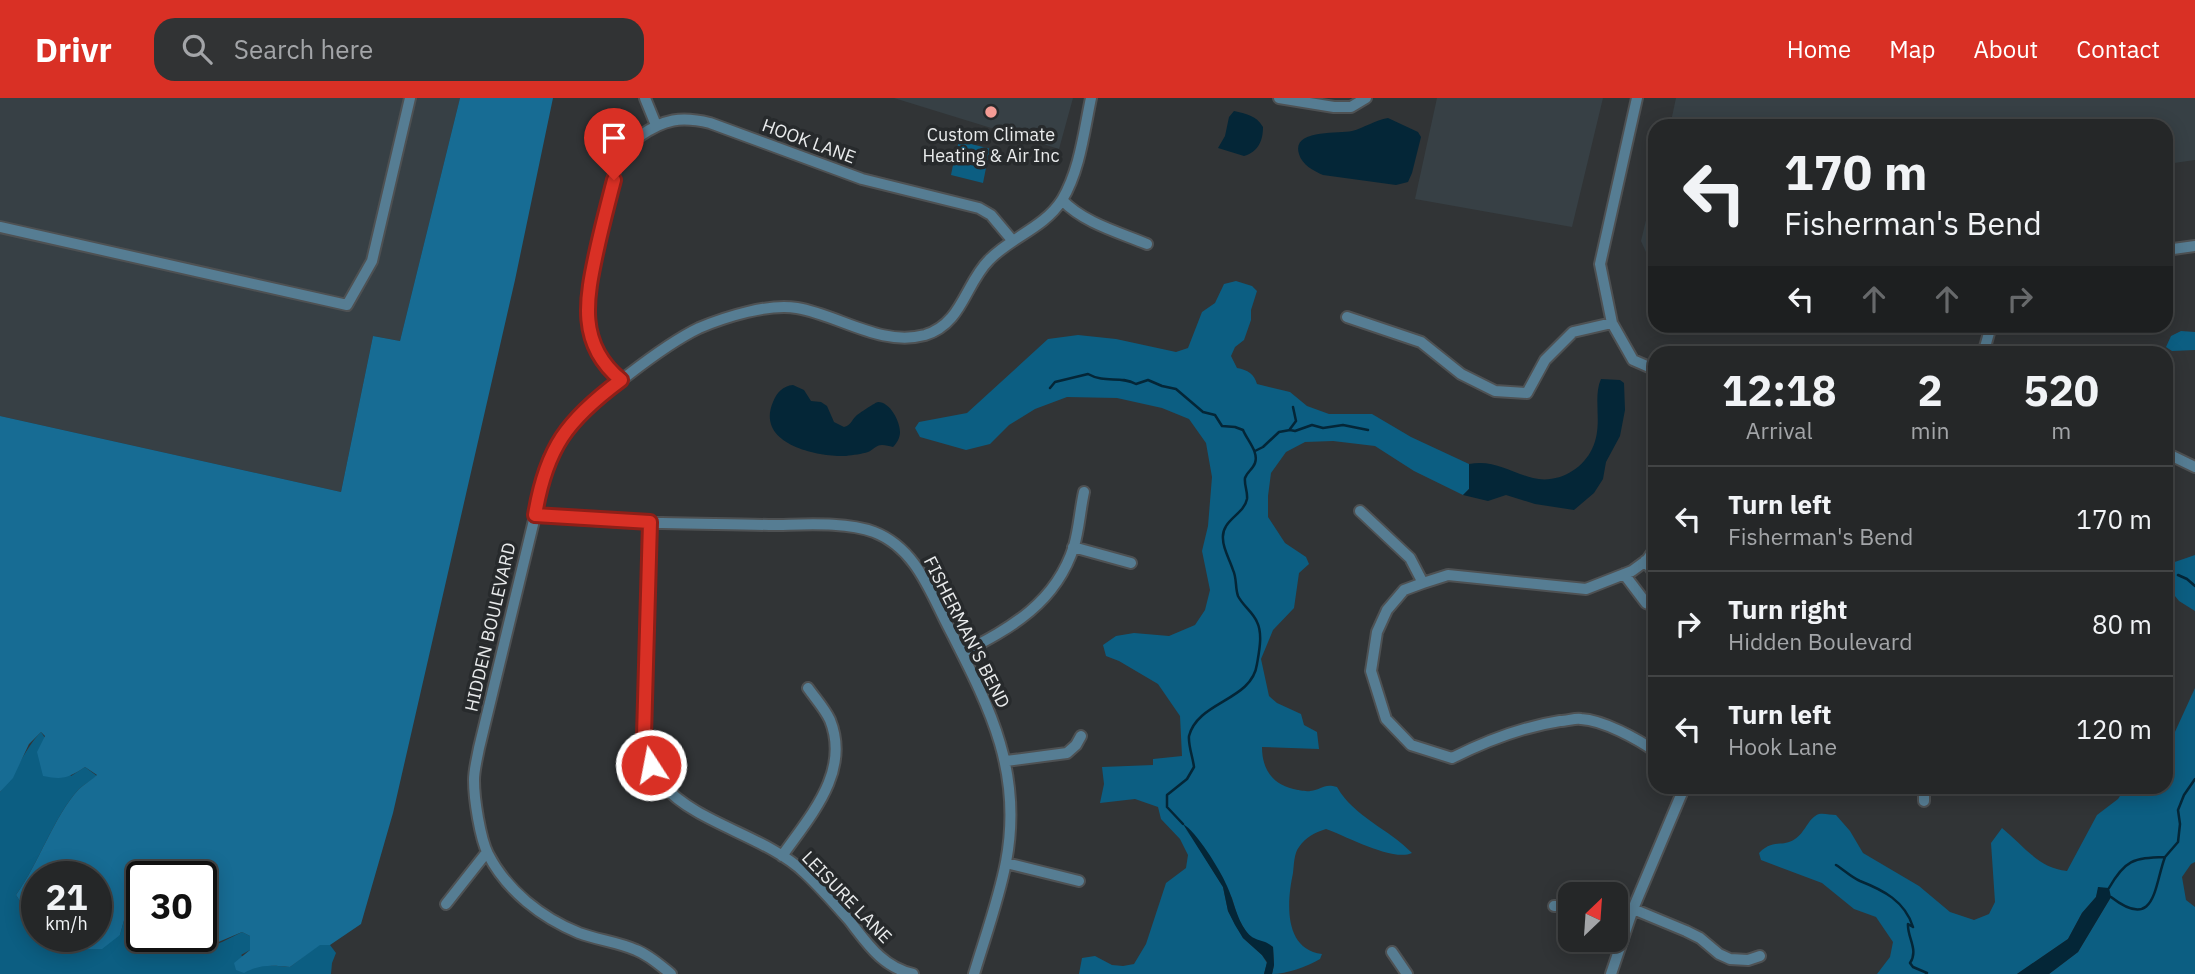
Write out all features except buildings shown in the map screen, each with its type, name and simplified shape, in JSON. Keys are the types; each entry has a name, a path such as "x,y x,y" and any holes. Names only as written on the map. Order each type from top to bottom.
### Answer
{"street":[{"path":"0,227 347,305 372,261 410,98"},
{"path":"621,380 608,370 598,355 587,324 587,309 589,289 618,162 634,140 656,125 645,98"},
{"name":"HIDDEN BOULEVARD","path":"671,974 636,950 579,933 548,919 504,878 487,852 477,808 474,778 549,458 561,438 592,402 657,353 698,329 765,309 794,307 884,336 908,337 926,334 948,321 957,312 988,260 1012,240 1038,225 1062,200 1074,172 1091,98"},
{"path":"1279,98 1334,107 1351,107 1366,98"},
{"path":"1637,98 1600,264 1612,323 1633,360 1648,367"},
{"name":"HOOK LANE","path":"656,125 676,120 702,121 862,179 979,208 991,215 1012,240"},
{"path":"1062,200 1084,218 1147,244"},
{"path":"2173,249 2195,246"},
{"path":"1347,317 1421,342 1461,374 1495,391 1527,393 1545,360 1573,332 1612,323"},
{"path":"2173,456 2195,467"},
{"path":"962,653 1017,623 1041,603 1062,573 1073,547 1084,492"},
{"path":"1360,511 1410,558 1423,583"},
{"name":"FISHERMAN'S BEND","path":"535,515 650,522 842,526 874,532 892,541 908,555 922,574 986,700 1006,761 1010,796 1006,863 974,974"},
{"name":"LEISURE LANE","path":"650,522 644,736 651,765 664,786 690,807 782,856 804,872 848,919 874,954 900,971 913,974"},
{"path":"1073,547 1131,563"},
{"path":"1648,558 1625,574 1586,589 1448,575 1404,590 1387,610 1377,632 1371,671 1386,719 1411,745 1452,758 1480,744 1533,725 1582,719 1613,728 1648,747"},
{"path":"1625,574 1648,604"},
{"path":"782,856 822,798 835,766 836,743 829,718 808,688"},
{"path":"1006,761 1067,753 1082,736"},
{"path":"1611,974 1633,909 1681,794"},
{"path":"1924,794 1924,801"},
{"path":"446,904 487,852"},
{"path":"1006,863 1079,881"},
{"path":"1628,909 1693,934 1724,957 1742,960 1760,956"},
{"path":"1392,952 1407,974"}],"shaded area":[{"path":"0,98 460,98 400,341 373,336 341,492 0,416"},
{"path":"460,98 553,98 515,280 393,813 361,924 330,945 320,945 290,967 266,966 244,973 236,970 234,963 250,950 250,936 242,932 217,943 217,861 126,861 126,913 120,935 112,941 112,861 36,861 70,800 97,775 85,767 65,777 43,776 37,752 45,736 41,732 29,744 13,778 0,792 0,416 341,492 373,336 400,341"},
{"path":"894,98 1073,98 1059,149"},
{"path":"1437,98 1603,98 1572,227 1415,199"},
{"path":"1676,98 2195,98 2195,160 2173,163 2173,119 1672,119"},
{"path":"1234,111 1254,117 1263,127 1259,145 1244,156 1218,148 1225,136 1229,117"},
{"path":"1388,118 1418,132 1421,137 1408,182 1396,185 1323,175 1309,167 1299,154 1298,146 1302,140 1309,137 1352,131"},
{"path":"959,141 991,149 987,164 955,156"},
{"path":"954,160 986,168 983,183 951,175"},
{"path":"1648,212 1648,256 1641,241"},
{"path":"1236,281 1252,286 1257,291 1244,340 1235,347 1231,356 1237,368 1250,373 1257,384 1290,392 1307,406 1329,414 1372,414 1411,437 1469,464 1469,489 1463,495 1414,471 1375,446 1333,441 1305,442 1286,452 1271,473 1268,517 1285,543 1306,557 1309,564 1299,573 1294,608 1273,630 1261,659 1269,696 1277,703 1301,714 1304,725 1317,732 1319,749 1262,747 1264,763 1276,781 1290,788 1309,791 1325,786 1337,787 1362,815 1412,853 1404,855 1382,851 1326,829 1304,841 1294,859 1289,910 1294,934 1300,943 1309,950 1322,954 1320,959 1303,967 1272,974 1273,947 1252,939 1245,930 1232,898 1209,855 1184,828 1223,887 1228,911 1243,938 1267,963 1264,974 1079,974 1082,958 1095,956 1112,965 1134,964 1146,944 1166,883 1186,868 1188,855 1180,839 1161,819 1158,807 1135,799 1100,803 1104,784 1102,767 1153,765 1153,759 1182,756 1180,716 1158,684 1106,656 1103,645 1116,636 1134,633 1169,636 1195,625 1205,610 1210,590 1202,551 1208,526 1212,477 1206,443 1189,419 1162,408 1117,398 1067,397 1035,409 1009,425 990,444 966,450 920,437 915,428 919,422 967,413 1048,339 1078,335 1116,339 1176,352 1188,348 1202,312 1215,303 1224,284"},
{"path":"2181,331 2195,332 2195,350 2173,351 2173,346 2166,346 2171,336"},
{"path":"1601,379 1620,380 1624,383 1625,410 1620,436 1606,462 1603,479 1594,493 1574,510 1535,504 1506,495 1488,501 1463,495 1469,489 1469,464 1486,463 1542,479 1560,477 1575,469 1588,457 1595,440 1598,422 1597,395"},
{"path":"793,385 804,390 811,401 827,406 834,422 844,427 878,402 886,405 900,428 898,440 893,447 880,445 868,452 846,456 820,454 792,445 781,438 773,428 770,416 778,392"},
{"path":"2195,555 2195,611 2179,601 2173,594 2173,563"},
{"path":"2195,688 2195,862 2182,877 2186,900 2195,907 2195,974 2049,974 2078,952 2111,897 2099,887 2096,897 2082,913 2068,939 2017,974 1877,974 1890,957 1893,942 1876,917 1854,909 1822,883 1761,860 1759,853 1764,848 1795,839 1815,816 1836,815 1850,831 1863,853 1919,886 1950,912 1974,920 1989,914 1995,902 1991,843 2002,828 2039,861 2067,871 2097,815 2121,794 2173,794 2174,734"},
{"path":"41,732 71,776 85,767 97,776 81,787 70,800 36,861 21,861 21,887 16,895 21,903 21,952 112,952 112,937 120,935 126,913 126,952 217,952 217,944 242,932 250,936 250,950 241,955 254,967 290,967 320,944 330,945 336,953 331,974 0,974 0,792"},
{"path":"1183,824 1201,843 1219,871 1246,931 1273,947 1272,974 1264,974 1267,962 1243,938 1235,925 1228,911 1223,887"},
{"path":"21,887 21,903 16,895"},
{"path":"2098,887 2109,888 2111,897 2078,952 2049,974 2017,974 2068,939 2082,913 2096,897"}],"waterway":[{"path":"1050,388 1055,382 1088,374 1101,379 1124,380 1136,384 1148,380 1176,389 1203,412 1215,415 1222,426 1243,430 1255,455 1254,465 1245,478 1245,505 1225,527 1223,539 1238,596 1259,627 1257,664 1246,686 1194,724 1189,736 1194,767 1187,779 1167,795 1167,807 1183,824"},
{"path":"1290,429 1296,421 1293,407"},
{"path":"1255,451 1279,432 1295,431 1312,425 1323,428 1343,425 1368,430"},
{"path":"2178,575 2195,586"},
{"path":"2109,888 2125,866 2145,858 2165,857 2178,842 2178,810 2195,779"},
{"path":"2111,897 2126,907 2137,910 2145,907 2155,892 2165,857"},
{"path":"1836,865 1885,893 1905,910 1913,927 1908,924 1913,948 1910,963 1926,974"}],"place":[{"name":"Custom Climate Heating & Air Inc","path":"991,112"}],"route":[{"path":"614,180 593,264 587,324 598,355 608,370 621,380 592,402 561,438 549,458 535,515 650,522 644,736 651,765"}]}
